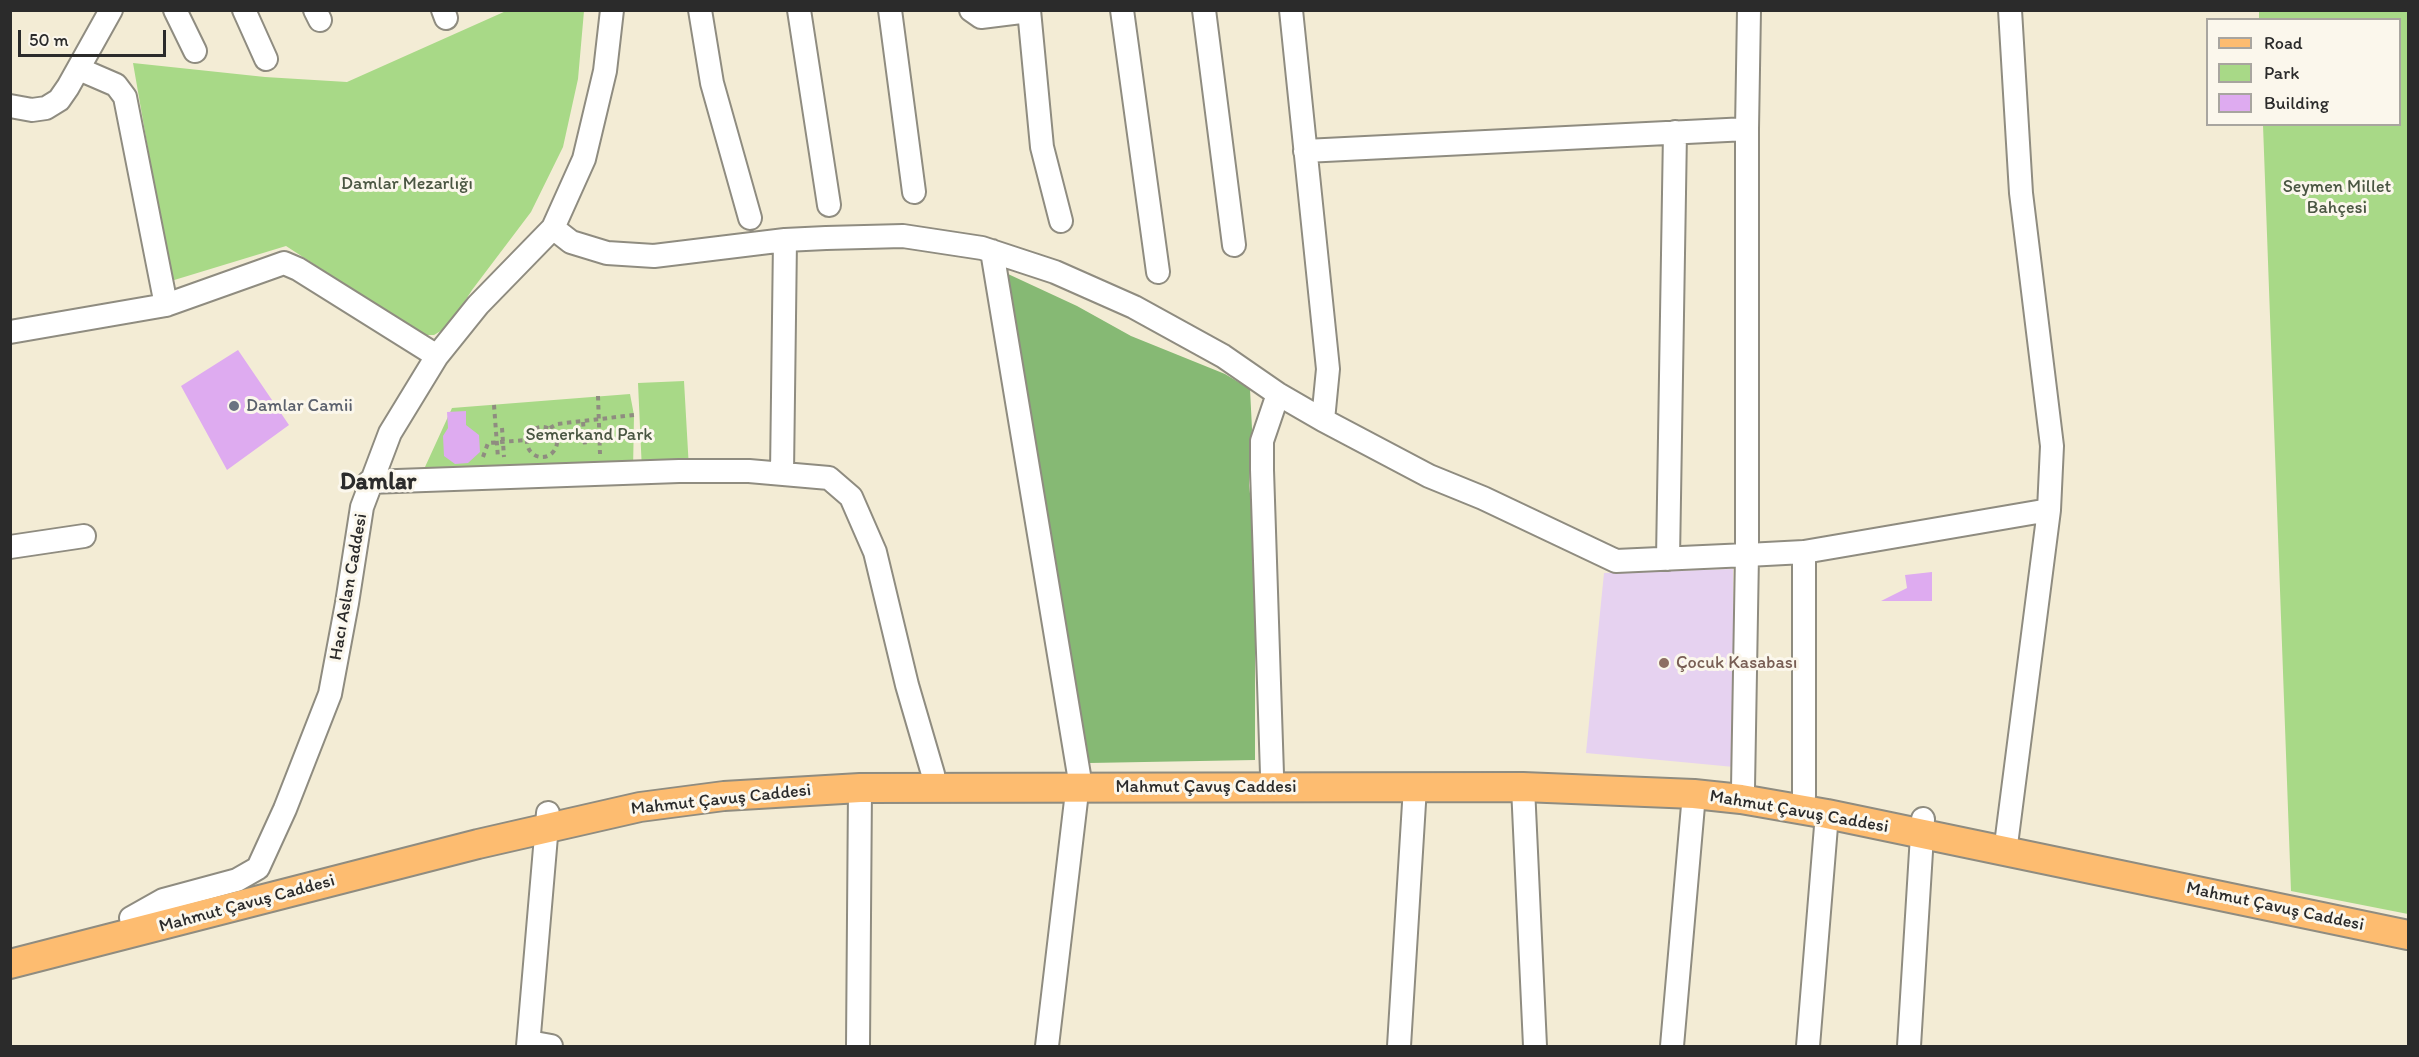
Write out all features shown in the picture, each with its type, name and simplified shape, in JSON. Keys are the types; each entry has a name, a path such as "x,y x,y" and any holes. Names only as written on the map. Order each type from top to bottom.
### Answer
{"main road":[{"path":"10,948 131,918 262,876 548,820 660,788 728,781 872,772 1078,781 1272,774 1582,777 1697,783 1804,796 1921,826 2007,837 2409,920"},
{"name":"Mahmut Çavuş Caddesi","path":"10,964 548,820 692,800 860,788 1078,781 1523,787 1741,798 1827,814 1921,826 2409,935"}],"street":[{"path":"10,106 32,110 46,108 58,100 79,69 111,10"},
{"path":"176,10 195,51"},
{"path":"244,10 267,59"},
{"name":"Hacı Aslan Caddesi","path":"262,876 285,809 330,694 362,507 369,482 390,433 437,356 478,305 553,228 584,159 604,71 612,10"},
{"path":"699,10 712,83 750,218"},
{"path":"799,10 829,205"},
{"path":"890,10 914,192"},
{"path":"970,10 981,17 1029,11 1042,147 1061,221"},
{"path":"1122,10 1158,272"},
{"path":"1204,10 1234,245"},
{"path":"1291,10 1328,369 1323,420"},
{"path":"1743,788 1747,555 1749,10"},
{"path":"2007,837 2049,510 2052,446 2021,193 2010,10"},
{"path":"79,69 116,85 125,97 166,304"},
{"path":"1305,152 1747,129"},
{"path":"1668,559 1675,132"},
{"path":"553,228 571,242 607,253 654,256 786,240 903,236 992,251 1055,272 1134,307 1223,356 1278,394 1323,420 1429,476 1484,498 1616,561 1804,552 2049,510"},
{"path":"782,473 786,240"},
{"path":"992,251 1078,781 1047,1047"},
{"path":"10,332 166,304 284,263 298,269 437,356"},
{"path":"1272,774 1262,441 1278,394"},
{"path":"369,482 463,477 502,468 600,473 749,471 829,478 852,497 875,552 907,685 933,774"},
{"path":"10,547 84,536"},
{"path":"1804,552 1804,796"},
{"path":"1399,1047 1415,787"},
{"path":"1523,787 1535,1047"},
{"path":"858,1047 860,788"},
{"path":"1672,1047 1694,794"},
{"path":"1809,1047 1827,814"},
{"path":"548,820 529,1044 551,1047"},
{"path":"1909,1047 1921,826"}],"path":[{"path":"598,396 600,473"},
{"path":"494,405 497,443 502,468"},
{"path":"550,428 558,441 555,451 551,454 537,456 529,450 527,440 528,435 535,428 540,426 550,428 556,424 634,415"},
{"path":"583,422 585,446"},
{"path":"501,428 502,468"},
{"path":"463,477 463,468 476,465 485,455 488,443 527,440"}],"shaded area":[{"name":"Çocuk Kasabası","path":"1733,569 1734,767 1586,753 1604,573"}],"green space":[{"name":"Damlar Mezarlığı","path":"506,11 584,11 578,79 563,147 531,212 472,290 449,326 434,335 423,335 286,246 171,281 133,63 265,77 347,82"},
{"name":"Seymen Millet Bahçesi","path":"2259,11 2408,11 2408,914 2291,891 2263,126 2401,126 2401,18 2259,18"},
{"path":"1008,274 1077,306 1131,336 1225,374 1250,389 1252,429 1249,485 1255,537 1255,760 1089,763 1052,566 1017,348"},
{"path":"684,381 689,469 642,471 638,383"},
{"name":"Semerkand Park","path":"630,394 634,415 633,471 431,478 425,467 452,408"}],"building":[{"name":"Damlar Camii","path":"238,350 289,425 227,470 181,386"},
{"path":"466,411 466,425 479,435 480,452 468,463 455,464 444,456 443,436 448,428 447,412"},
{"path":"1932,572 1932,601 1881,601 1907,588 1905,575"}],"place":[{"name":"Damlar Camii","path":"234,406"},
{"name":"Çocuk Kasabası","path":"1664,663"}],"district":[{"name":"Damlar","path":"378,483"}]}
